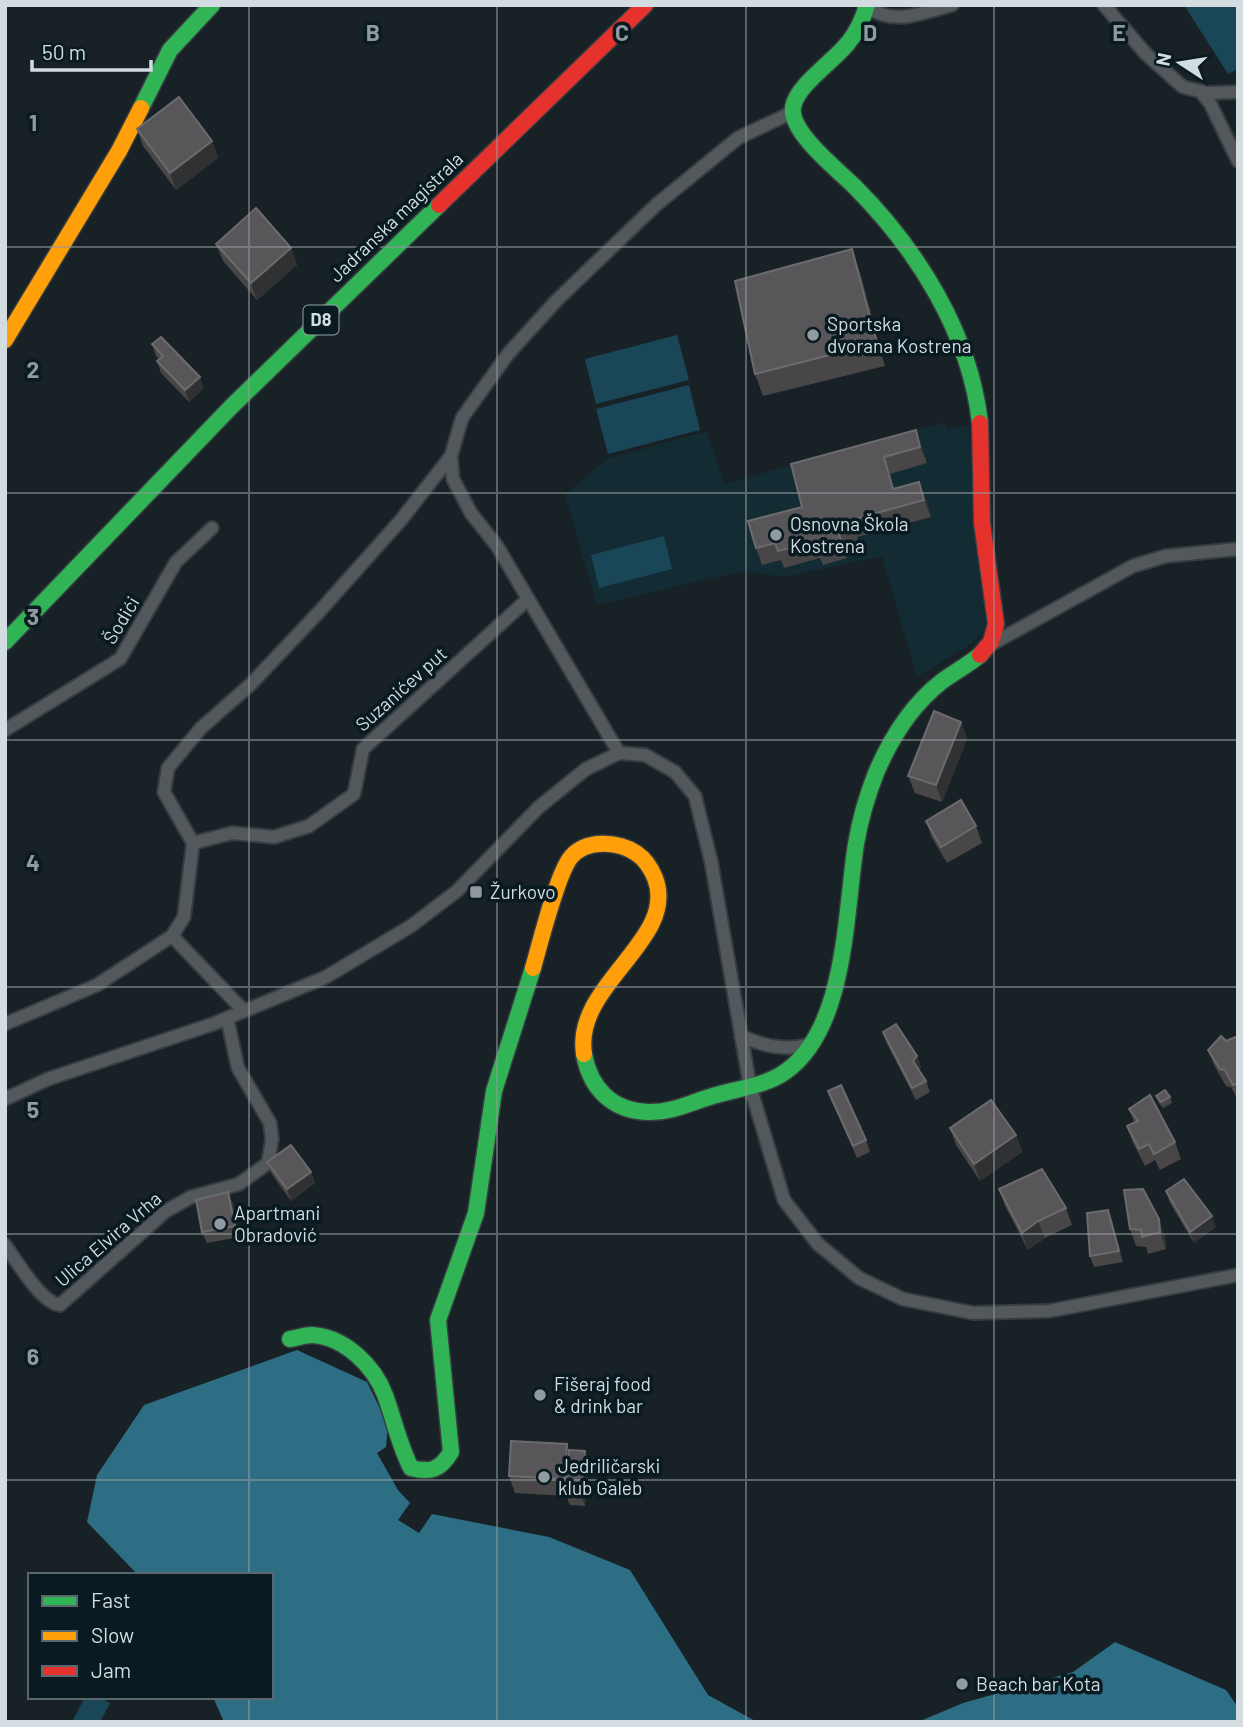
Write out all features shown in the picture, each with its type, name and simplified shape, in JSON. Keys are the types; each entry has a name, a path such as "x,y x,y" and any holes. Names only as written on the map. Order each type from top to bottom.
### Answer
{"street":[{"path":"5,340 118,151 170,50 212,5"},
{"name":"Jadranska magistrala","path":"5,642 54,587 231,407 645,5"},
{"path":"290,1339 311,1335 333,1340 360,1356 384,1392 411,1468 426,1472 443,1466 451,1452 438,1320 476,1213 494,1091 513,1027 558,887 570,858 585,847 607,843 621,845 637,852 647,861 659,894 657,916 589,1012 582,1036 584,1058 593,1084 612,1104 638,1113 674,1110 750,1086 783,1073 799,1061 813,1044 824,1022 832,996 850,902 859,830 869,793 887,750 912,711 938,684 970,664 986,647 996,630 983,534 979,406 964,349 937,292 898,235 804,135 793,113 793,104 799,93 852,39 867,6 878,15 902,19 952,5"},
{"path":"1104,5 1146,54 1183,87 1208,93 1238,92"},
{"path":"1199,90 1210,103 1238,161"},
{"path":"618,752 497,546 471,513 453,479 451,456 462,418 508,354 557,300 656,205 738,138 793,113"},
{"path":"5,1024 97,985 172,936 184,917 193,843 164,792 168,768 201,728 251,684 327,603 401,520 451,456"},
{"name":"Šodići","path":"5,730 120,659 176,562 212,528"},
{"path":"986,647 1133,566 1166,556 1238,549"},
{"name":"Suzanićev put","path":"193,843 232,833 274,837 309,826 354,794 363,749 528,599"},
{"path":"5,1099 48,1079 227,1018 326,977 411,926 457,891 539,807 586,769 618,752 645,755 675,772 695,796 711,861 750,1086 784,1200 818,1244 859,1278 903,1299 973,1313 1049,1311 1238,1275"},
{"path":"172,936 244,1011"},
{"name":"Ulica Elvira Vrha","path":"5,1245 40,1293 54,1305 60,1305 166,1211 191,1198 239,1184 268,1163 272,1139 270,1123 238,1068 227,1018"},
{"path":"741,1036 760,1045 776,1048 792,1049 813,1044"}],"shaded area":[{"path":"1184,5 1238,5 1238,69 1228,74"},
{"path":"677,335 689,380 596,404 585,359"},
{"path":"689,385 700,430 608,454 596,409"},
{"name":"Osnovna Škola Kostrena","path":"945,422 947,429 969,425 973,514 986,627 971,644 917,677 882,556 784,577 743,571 597,605 565,494 607,459 707,431 724,484"},
{"path":"664,536 672,569 599,588 591,555"},
{"path":"297,1350 367,1382 388,1425 386,1447 377,1453 398,1490 410,1503 398,1520 419,1533 432,1514 549,1537 630,1570 708,1695 757,1722 224,1722 214,1699 273,1699 273,1573 136,1573 87,1522 97,1475 144,1405"},
{"path":"1115,1642 1226,1690 1238,1707 1238,1722 918,1722 963,1703 1073,1672"},
{"path":"84,1699 102,1699 110,1703 100,1722 72,1722"}],"building":[{"path":"179,97 212,141 170,173 137,129"},
{"path":"256,208 291,248 251,283 216,244"},
{"name":"Sportska dvorana Kostrena","path":"852,249 877,343 755,374 735,281"},
{"path":"161,337 200,377 185,390 157,361 163,356 152,344"},
{"path":"916,430 920,447 884,457 893,489 919,482 924,500 851,520 853,526 838,530 841,541 817,548 815,541 778,551 775,543 756,548 748,521 802,507 791,464"},
{"path":"934,711 961,722 936,785 908,776"},
{"path":"961,800 976,826 941,847 926,821"},
{"path":"896,1024 917,1056 913,1061 926,1081 912,1088 883,1032"},
{"path":"1221,1036 1226,1041 1238,1036 1238,1083 1233,1085 1225,1070 1220,1069 1208,1050"},
{"path":"841,1085 866,1140 853,1146 828,1091"},
{"path":"1165,1090 1170,1097 1161,1102 1156,1096"},
{"path":"1150,1095 1175,1142 1154,1154 1149,1144 1139,1149 1127,1126 1138,1121 1129,1109"},
{"path":"991,1100 1016,1135 974,1164 950,1128"},
{"path":"291,1145 311,1172 287,1189 267,1162"},
{"path":"1042,1169 1066,1208 1038,1221 1022,1233 999,1189"},
{"path":"1184,1179 1212,1216 1190,1232 1166,1191"},
{"path":"1143,1189 1159,1219 1160,1232 1142,1237 1141,1230 1130,1229 1124,1190"},
{"name":"Apartmani Obradović","path":"228,1192 235,1226 202,1232 196,1200"},
{"path":"1108,1210 1119,1251 1090,1256 1087,1213"},
{"path":"511,1441 567,1444 565,1479 509,1476"},
{"path":"569,1450 585,1451 581,1495 565,1494"}],"traffic: fast":[{"path":"141,108 170,50 212,5"},
{"path":"867,5 852,38 801,90 793,107 794,117 806,139 854,186 899,237 937,294 965,357 980,423"},
{"path":"5,642 231,407 439,205"},
{"path":"584,1054 591,1077 605,1095 635,1111 658,1112 770,1080 785,1072 805,1053 821,1028 832,999 840,967 858,835 876,773 911,712 930,691 980,655"},
{"path":"290,1339 309,1335 324,1337 347,1347 366,1364 385,1395 411,1468 434,1469 447,1458 451,1452 438,1320 476,1213 494,1091 533,968"}],"traffic: slow":[{"path":"5,340 119,151 141,108"},
{"path":"533,968 555,893 571,857 585,847 611,844 629,849 642,858 655,878 658,900 652,922 594,1006 585,1029 584,1054"}],"traffic: jam":[{"path":"439,205 645,5"},
{"path":"980,423 982,523 996,624 991,642 980,655"}],"place":[{"name":"Sportska dvorana Kostrena","path":"813,335"},
{"name":"Osnovna Škola Kostrena","path":"776,535"},
{"name":"Žurkovo","path":"476,892"},
{"name":"Apartmani Obradović","path":"220,1224"},
{"name":"Fišeraj food & drink bar","path":"540,1395"},
{"name":"Jedriličarski klub Galeb","path":"544,1477"},
{"name":"Beach bar Kota","path":"962,1684"}]}
